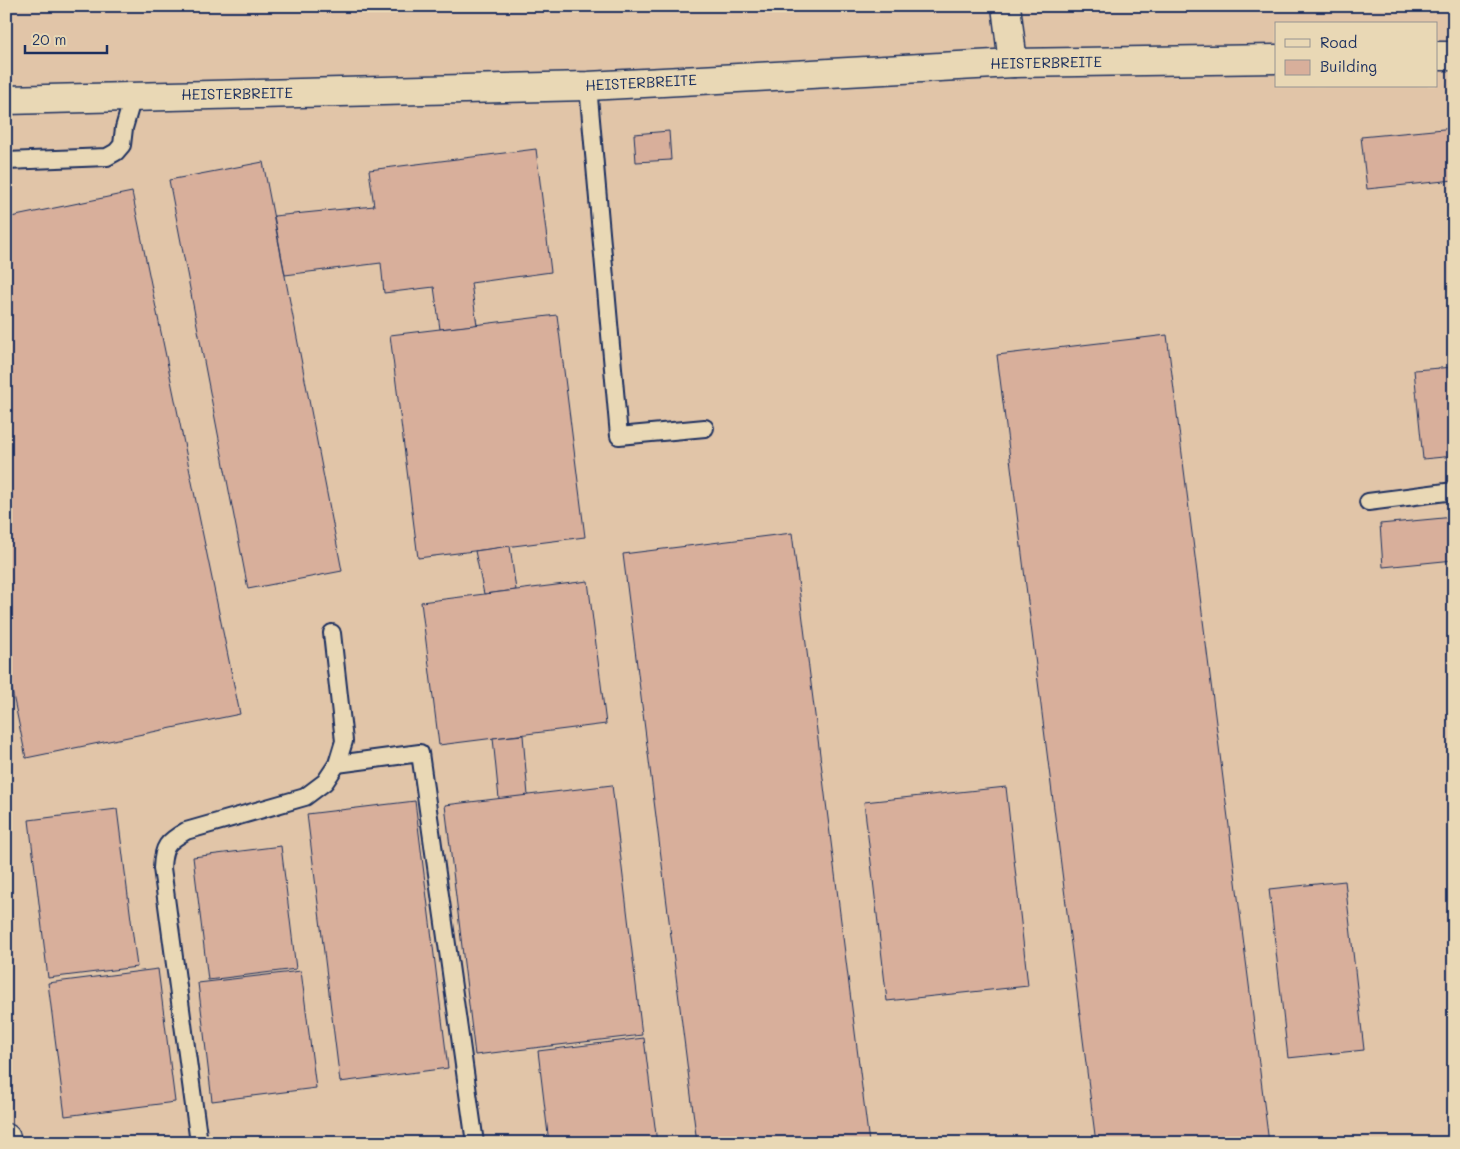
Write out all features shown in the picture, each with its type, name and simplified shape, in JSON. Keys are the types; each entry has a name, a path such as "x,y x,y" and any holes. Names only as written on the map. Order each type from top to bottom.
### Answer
{"street":[{"path":"1006,6 1013,63"},
{"path":"1438,56 1454,56"},
{"name":"HEISTERBREITE","path":"6,100 588,86 1013,63 1275,59"},
{"path":"6,1138 7,1143"}],"lane":[{"path":"588,86 620,436 705,428"},
{"path":"6,161 107,157 116,152 122,145 132,96"},
{"path":"1368,502 1454,491"},
{"path":"199,1143 162,868 162,852 171,840 186,831 305,797 325,782 336,764 344,741 332,633"},
{"path":"336,764 420,753 475,1143"}],"shaded area":[{"path":"6,6 1454,6 1454,1143 6,1143"}],"building":[{"path":"1454,128 1454,180 1367,189 1361,137"},
{"path":"669,131 671,160 636,162 634,134"},
{"path":"536,149 551,272 471,283 477,325 440,329 434,287 384,293 381,263 285,275 274,216 374,206 369,170"},
{"path":"263,162 342,571 248,589 169,180"},
{"path":"132,192 240,714 26,758 6,661 6,218"},
{"path":"557,315 585,537 418,558 390,335"},
{"path":"1167,335 1269,1143 1096,1143 997,355"},
{"path":"1454,367 1454,456 1423,459 1414,370"},
{"path":"1454,517 1454,560 1383,567 1380,524"},
{"path":"792,533 869,1143 697,1143 623,554"},
{"path":"510,546 516,590 484,594 475,551"},
{"path":"588,581 606,724 439,745 421,602"},
{"path":"523,735 528,796 499,799 493,738"},
{"path":"612,785 642,1035 475,1055 445,805"},
{"path":"1006,787 1028,986 887,1001 864,802"},
{"path":"415,801 448,1068 340,1082 307,814"},
{"path":"117,809 137,967 48,978 29,820"},
{"path":"281,846 296,969 208,980 193,857"},
{"path":"1345,881 1364,1050 1288,1058 1269,889"},
{"path":"158,969 175,1102 65,1116 48,983"},
{"path":"301,971 316,1088 212,1101 198,983"},
{"path":"644,1038 657,1143 549,1143 538,1051"}]}
